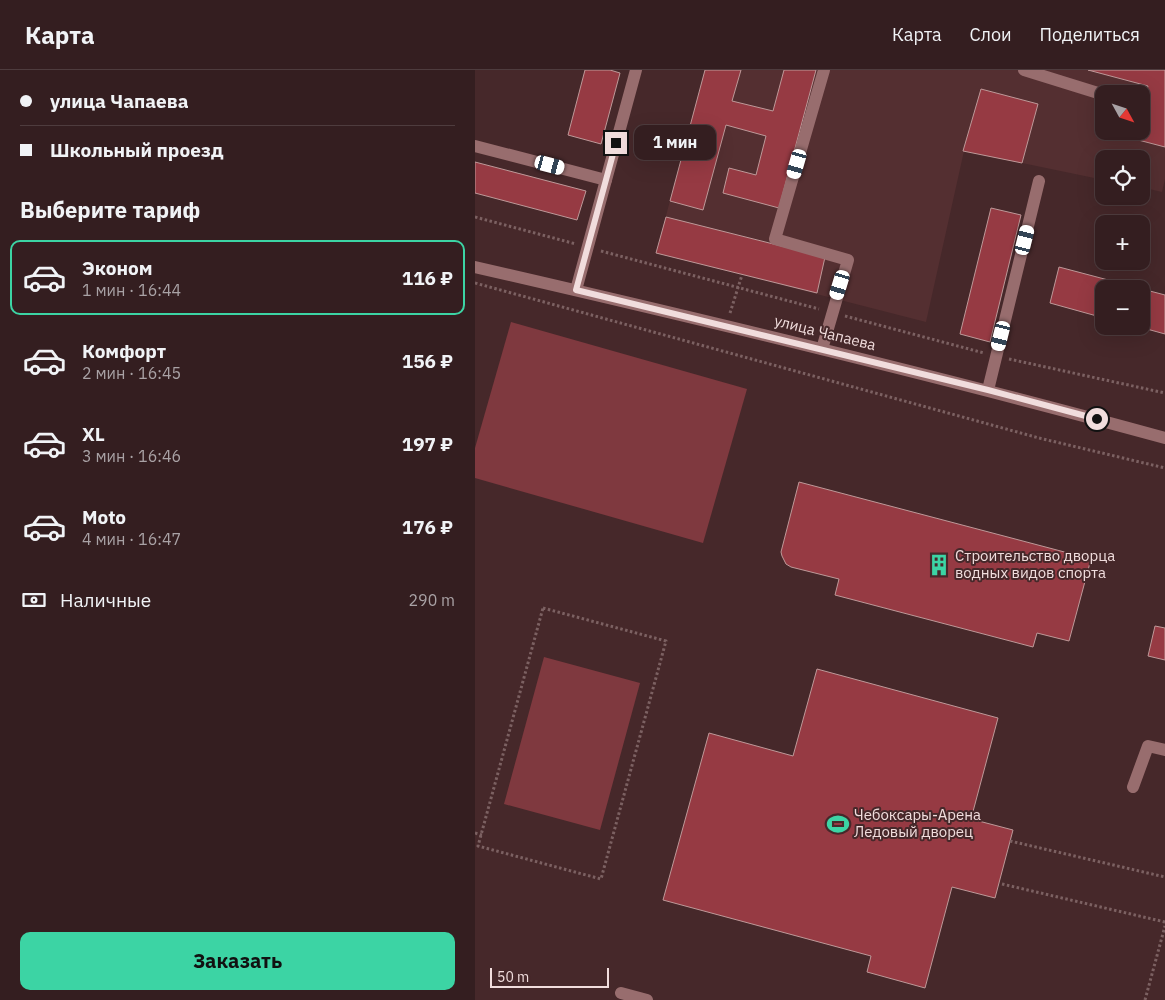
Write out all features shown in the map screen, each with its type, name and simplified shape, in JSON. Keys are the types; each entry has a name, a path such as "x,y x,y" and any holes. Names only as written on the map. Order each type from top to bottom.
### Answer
{"street":[{"path":"576,290 636,70"},
{"path":"822,349 848,260 775,239 824,70"},
{"path":"1024,70 1095,92"},
{"path":"475,146 606,180"},
{"path":"988,390 1039,181"},
{"name":"улица Чапаева","path":"475,267 726,325 988,390 1165,438"},
{"path":"1133,787 1148,746 1165,750"},
{"path":"621,993 647,1000"}],"path":[{"path":"726,325 742,275"},
{"path":"475,283 1039,438 1165,468"},
{"path":"543,608 666,641 601,879 478,846 482,835 543,608"},
{"path":"475,833 482,835"},
{"path":"1010,840 1165,878"},
{"path":"1002,884 1165,922"},
{"path":"1145,1000 1165,926"}],"shaded area":[{"path":"705,70 1165,70 1165,179 1162,192 1150,189 1150,150 1095,150 1095,178 964,151 926,322 656,253"},
{"path":"511,322 747,389 703,543 475,478 475,448"},
{"path":"544,657 640,683 600,830 504,804"}],"building":[{"path":"585,70 610,70 620,73 601,144 568,135"},
{"path":"705,70 741,70 732,101 773,111 784,70 816,70 779,208 723,193 729,168 756,175 766,136 726,125 703,210 670,201"},
{"path":"1088,70 1165,70 1165,147 1138,140 1150,140 1150,85"},
{"path":"981,89 1038,104 1022,163 963,151"},
{"path":"475,162 586,191 577,220 475,193"},
{"path":"991,208 1021,215 990,342 960,334"},
{"path":"666,217 825,257 817,293 656,253"},
{"path":"1059,267 1108,280 1095,280 1095,316 1050,303"},
{"path":"1150,291 1165,295 1165,334 1150,330"},
{"name":"Строительство дворца водных видов спорта","path":"799,482 1091,559 1069,641 1037,633 1033,647 835,595 839,579 791,567 786,564 782,556 781,552"},
{"path":"1155,626 1165,628 1165,660 1148,656"},
{"name":"Чебоксары-Арена Ледовый дворец","path":"817,669 998,718 971,819 1013,830 995,898 952,887 925,988 867,972 871,956 663,900 709,733 793,756"}],"place":[{"name":"Строительство дворца водных видов спорта","path":"939,565"},
{"name":"Чебоксары-Арена Ледовый дворец","path":"838,824"}],"route":[{"path":"616,143 576,290 726,325 1097,419"}]}
